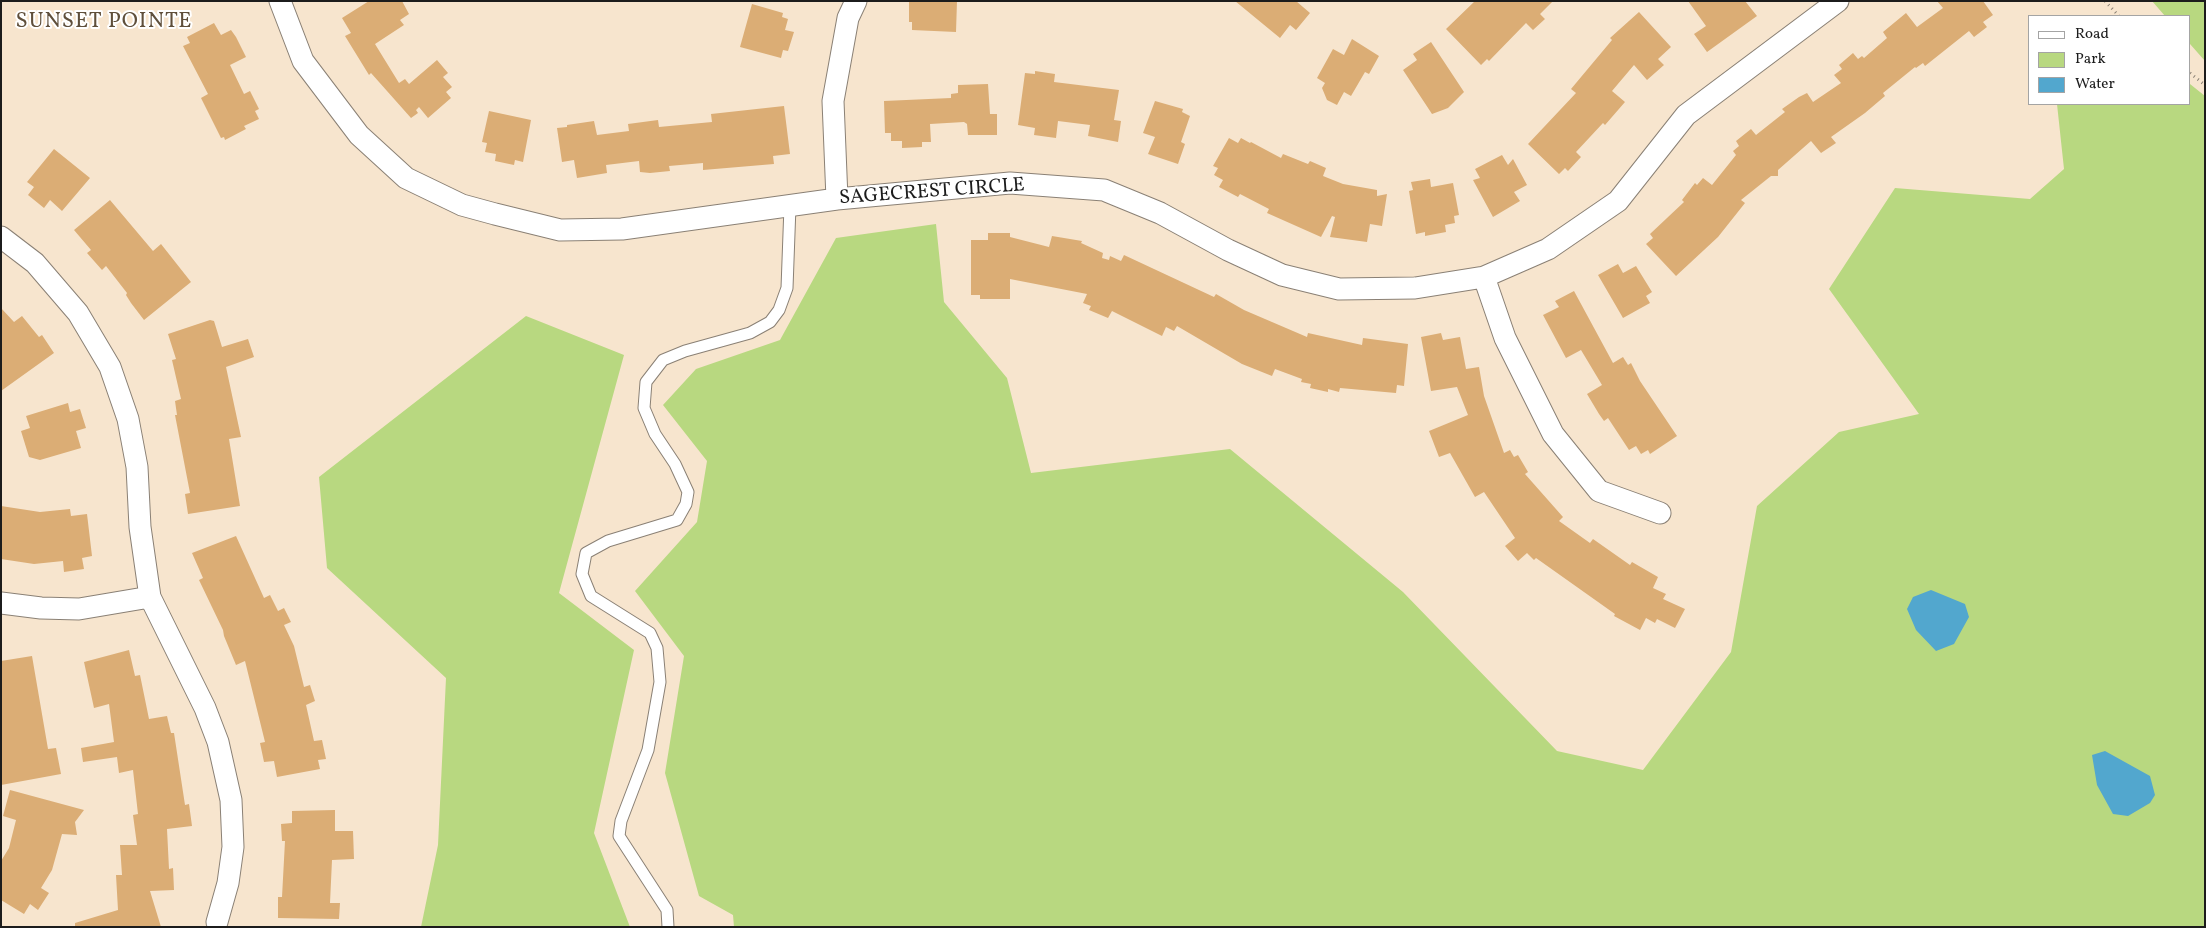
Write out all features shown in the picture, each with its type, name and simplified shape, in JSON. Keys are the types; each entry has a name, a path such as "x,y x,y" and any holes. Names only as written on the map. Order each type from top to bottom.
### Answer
{"street":[{"name":"SAGECREST CIRCLE","path":"280,1 303,60 359,135 406,178 462,205 560,230 622,228 837,199 1010,183 1104,190 1160,213 1228,250 1282,275 1339,289 1415,288 1484,277 1548,250 1618,200 1686,115 1829,4"},
{"path":"837,199 833,101 848,18 856,1"},
{"path":"1,237 35,263 78,313 110,367 128,419 137,467 140,527 150,597 205,708 218,742 231,800 233,847 228,884 217,922"},
{"path":"1484,277 1505,338 1553,434 1599,491 1660,513"},
{"path":"1,603 42,608 78,609 150,597"}],"lane":[{"path":"668,927 668,910 619,836 621,821 648,750 660,682 658,648 650,633 591,596 582,574 586,553 608,541 677,520 686,504 688,492 675,464 655,434 644,408 646,382 663,360 685,351 750,333 770,322 779,310 787,288 790,206"}],"path":[{"path":"2105,1 2118,15"},
{"path":"2191,74 2205,85"}],"green space":[{"path":"2152,1 2205,1 2205,61 2191,45 2191,15 2164,15"},
{"path":"2191,85 2205,96 2205,927 734,927 733,915 699,896 665,773 684,656 635,591 697,522 707,461 663,405 696,369 780,340 836,238 936,224 944,302 1007,378 1031,473 1230,449 1403,592 1557,751 1643,770 1731,652 1757,506 1839,432 1919,414 1829,289 1895,188 2030,199 2064,169 2057,105 2191,105"},
{"path":"526,316 624,355 559,593 634,650 594,833 630,927 421,927 438,845 446,678 327,568 319,477"}],"water":[{"path":"1931,590 1965,604 1969,617 1954,644 1936,651 1916,630 1907,609 1913,597"},
{"path":"2105,751 2150,776 2155,795 2150,803 2128,816 2113,814 2097,785 2092,755"}],"building":[{"path":"369,1 402,1 409,14 400,20 404,25 375,44 399,83 405,79 409,84 437,60 448,73 443,77 452,87 446,92 451,98 428,118 419,107 416,110 418,113 411,118 371,73 369,75 345,36 351,33 342,18"},
{"path":"909,1 957,1 956,32 912,30 912,22 909,22"},
{"path":"1235,1 1296,1 1310,13 1296,30 1290,25 1280,38"},
{"path":"1475,1 1553,1 1540,14 1545,19 1533,30 1526,23 1489,61 1487,59 1481,65 1446,29"},
{"path":"1688,1 1745,1 1757,16 1707,52 1694,34 1706,26"},
{"path":"1937,1 1983,1 1993,15 1983,22 1987,27 1974,37 1969,31 1925,66 1923,63 1915,67 1883,93 1885,96 1865,113 1831,137 1836,143 1821,153 1811,141 1778,170 1778,176 1771,176 1741,200 1745,203 1718,237 1676,276 1646,244 1653,238 1650,234 1684,202 1682,200 1695,183 1697,185 1703,178 1712,185 1736,155 1733,151 1739,146 1736,141 1751,129 1756,135 1785,112 1782,109 1799,97 1807,93 1813,102 1841,83 1834,75 1842,69 1839,65 1853,53 1858,59 1862,56 1864,58 1887,38 1883,32 1906,13 1917,27 1943,8"},
{"path":"752,4 783,13 782,17 788,19 785,30 794,32 788,51 783,50 781,58 740,47"},
{"path":"1639,12 1671,47 1658,59 1664,65 1647,80 1634,65 1612,91 1625,102 1605,125 1603,123 1576,152 1581,157 1568,171 1565,168 1559,174 1528,144 1576,93 1571,89 1612,40 1610,38"},
{"path":"214,23 221,35 231,30 236,37 246,57 230,65 244,94 250,91 259,109 255,111 259,119 244,126 246,129 225,140 224,137 221,138 201,98 208,94 183,46 190,43 187,37"},
{"path":"1352,39 1379,56 1369,74 1365,72 1351,96 1344,92 1337,105 1327,100 1322,88 1325,83 1317,78 1333,49 1344,55"},
{"path":"1431,42 1464,92 1448,108 1432,114 1403,70 1417,60 1413,54"},
{"path":"1035,71 1055,74 1054,82 1119,90 1114,120 1121,121 1118,142 1088,136 1090,125 1058,121 1056,138 1034,135 1035,128 1018,125 1025,73 1035,74"},
{"path":"988,84 990,114 997,114 997,135 968,135 967,124 964,122 930,124 931,142 922,142 922,147 902,148 902,141 891,141 891,133 885,133 884,101 951,98 951,94 958,93 958,85"},
{"path":"1155,101 1183,109 1182,112 1190,116 1181,142 1185,144 1178,164 1148,154 1155,137 1143,133"},
{"path":"784,106 790,154 773,156 774,164 703,170 703,163 669,166 670,171 650,173 640,172 639,161 606,165 607,173 577,178 574,160 562,162 557,128 567,127 567,125 594,121 597,135 629,131 628,124 658,120 659,127 712,122 711,114"},
{"path":"489,111 531,120 523,162 515,160 514,165 495,161 496,154 485,152 487,143 482,142"},
{"path":"1229,138 1238,143 1241,138 1281,158 1283,154 1308,164 1310,161 1326,168 1323,176 1343,184 1377,190 1377,196 1387,194 1382,226 1370,224 1367,242 1330,237 1335,217 1332,216 1321,237 1267,213 1269,209 1240,194 1238,197 1219,187 1223,180 1214,175 1218,168 1213,166"},
{"path":"54,149 90,178 62,211 50,200 44,208 28,195 34,187 27,182"},
{"path":"1502,155 1508,165 1513,159 1527,185 1514,192 1520,201 1493,217 1473,180 1480,178 1475,169"},
{"path":"1430,179 1431,187 1453,183 1459,215 1454,216 1455,223 1445,225 1446,232 1425,236 1425,232 1416,234 1409,191 1413,190 1411,182"},
{"path":"110,200 153,251 161,244 191,282 144,320 131,303 126,295 127,293 106,266 102,270 87,253 91,250 74,230"},
{"path":"988,233 1010,233 1010,237 1049,247 1052,236 1082,241 1081,243 1103,253 1102,258 1109,260 1110,256 1121,261 1124,255 1214,297 1216,294 1244,310 1307,337 1308,333 1362,345 1363,338 1408,344 1404,386 1397,385 1396,393 1340,388 1339,392 1328,389 1328,392 1310,388 1311,384 1301,382 1302,379 1275,369 1272,376 1242,364 1177,326 1174,331 1166,327 1162,336 1112,311 1108,318 1089,310 1091,306 1083,303 1087,294 1010,279 1010,299 980,299 980,295 971,295 971,240 988,240"},
{"path":"1618,264 1623,273 1636,266 1652,292 1646,296 1650,303 1623,318 1598,275"},
{"path":"1574,291 1613,363 1623,357 1628,365 1631,363 1640,381 1677,436 1650,454 1648,450 1641,454 1636,446 1629,450 1608,418 1604,421 1587,394 1602,385 1581,350 1566,358 1543,315 1559,307 1555,301"},
{"path":"1,308 14,322 22,316 39,337 42,335 54,353 1,391"},
{"path":"210,320 214,321 222,347 248,339 254,357 226,367 241,437 229,439 240,506 188,514 185,494 190,493 175,415 177,415 175,401 181,399 172,360 176,359 168,334"},
{"path":"1441,333 1443,340 1460,337 1466,369 1479,367 1484,396 1504,453 1510,450 1514,457 1518,455 1528,472 1525,474 1563,517 1559,521 1590,543 1593,539 1630,565 1632,562 1658,577 1653,588 1666,594 1663,599 1685,609 1675,628 1657,619 1655,623 1646,618 1640,630 1614,616 1615,614 1536,558 1534,560 1527,553 1518,561 1505,546 1515,538 1484,492 1475,497 1450,453 1439,457 1429,431 1468,415 1457,387 1431,391 1421,337"},
{"path":"68,403 70,412 80,409 86,428 76,431 81,448 40,460 29,457 21,431 30,428 26,416"},
{"path":"1,506 40,512 70,509 71,516 87,514 92,556 82,558 84,569 64,572 63,561 34,564 1,559"},
{"path":"236,536 264,598 270,595 278,611 284,608 291,622 284,625 294,646 304,687 310,685 315,701 306,705 314,741 322,740 326,759 318,760 320,769 277,777 274,761 264,762 260,743 265,742 245,661 236,665 223,630 199,580 203,578 192,553"},
{"path":"129,650 135,676 140,675 149,719 167,716 171,733 174,733 185,805 189,804 192,826 167,829 169,869 173,868 174,890 150,891 161,927 75,927 75,923 118,910 116,875 122,875 120,845 137,845 133,815 138,814 133,770 119,773 117,757 83,762 81,748 114,742 109,704 94,708 84,662"},
{"path":"32,656 48,749 56,748 61,774 1,785 1,661"},
{"path":"10,790 84,810 75,822 77,835 62,834 52,870 41,888 49,893 38,910 30,904 24,914 1,900 1,861 9,848 16,820 3,816"},
{"path":"335,810 335,831 353,831 354,859 332,860 330,903 340,903 339,919 278,918 278,897 282,897 285,841 282,841 281,824 292,823 292,811"}],"district":[{"name":"SUNSET POINTE","path":"104,23"}]}
